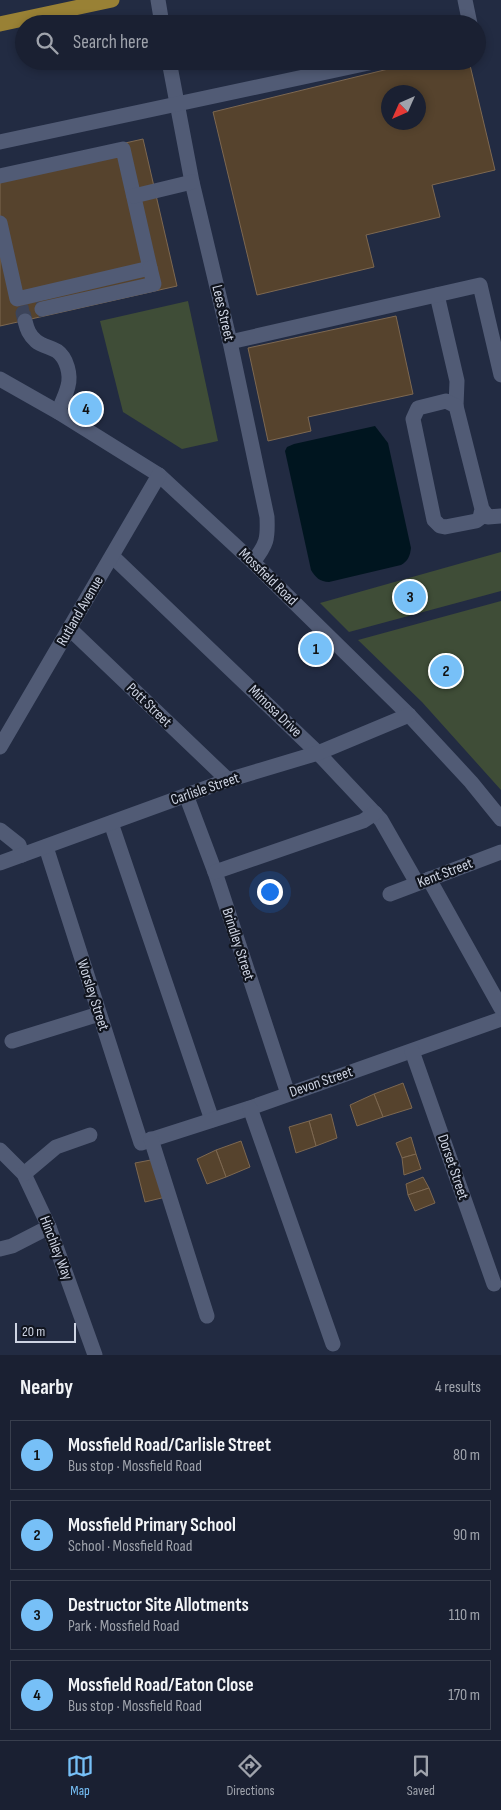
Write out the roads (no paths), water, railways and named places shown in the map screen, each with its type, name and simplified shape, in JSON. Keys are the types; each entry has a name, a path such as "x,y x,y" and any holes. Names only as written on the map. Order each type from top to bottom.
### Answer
{"main road":[{"path":"42,15 112,0"},
{"path":"0,24 15,21"}],"street":[{"path":"158,0 160,15"},
{"path":"465,0 468,15"},
{"name":"Lees Street","path":"171,70 192,182 230,342 267,517 265,546 253,562"},
{"path":"0,142 336,70"},
{"path":"0,176 123,149 154,284 42,309"},
{"path":"134,196 192,182"},
{"path":"0,223 17,299 150,268"},
{"path":"230,342 480,285 501,375"},
{"path":"437,294 457,381 456,406 482,508 488,517 501,516"},
{"path":"25,321 27,331 36,341 62,355 66,363 69,376 68,387 58,412"},
{"name":"Mossfield Road","path":"0,379 58,412 159,475 253,562 409,715 471,782 501,819"},
{"path":"456,406 446,401 418,408 413,419 434,520 440,526 445,527 476,521 480,518 482,508"},
{"name":"Rutland Avenue","path":"0,748 159,475"},
{"name":"Mimosa Drive","path":"112,556 318,753 375,813 423,881 501,1008"},
{"name":"Pott Street","path":"70,629 228,780"},
{"name":"Carlisle Street","path":"0,863 228,780 318,753 409,715"},
{"name":"Brindley Street","path":"186,795 215,872 288,1094"},
{"path":"215,872 363,822 375,813"},
{"path":"111,823 212,1120"},
{"path":"0,830 18,845 22,855"},
{"name":"Worsley Street","path":"46,847 99,1014 207,1316"},
{"name":"Kent Street","path":"390,894 501,852"},
{"path":"12,1042 99,1014"},
{"name":"Devon Street","path":"146,1141 250,1108 501,1019"},
{"name":"Dorset Street","path":"412,1051 494,1284"},
{"path":"250,1108 333,1344"},
{"path":"24,1174 56,1147 90,1135"},
{"name":"Hinchley Way","path":"0,1150 24,1174 49,1227 95,1355"},
{"path":"0,1249 12,1246 49,1227"}],"water":[{"path":"375,426 388,443 411,548 409,556 401,565 329,582 320,580 311,570 285,451 287,447 294,444"}],"tunnel":[{"path":"25,321 23,313 42,309"}],"place":[{"name":"Mossfield Road/Eaton Close","path":"86,409"},
{"name":"Destructor Site Allotments","path":"410,597"},
{"name":"Mossfield Road/Carlisle Street","path":"316,649"},
{"name":"Mossfield Primary School","path":"446,671"}]}
